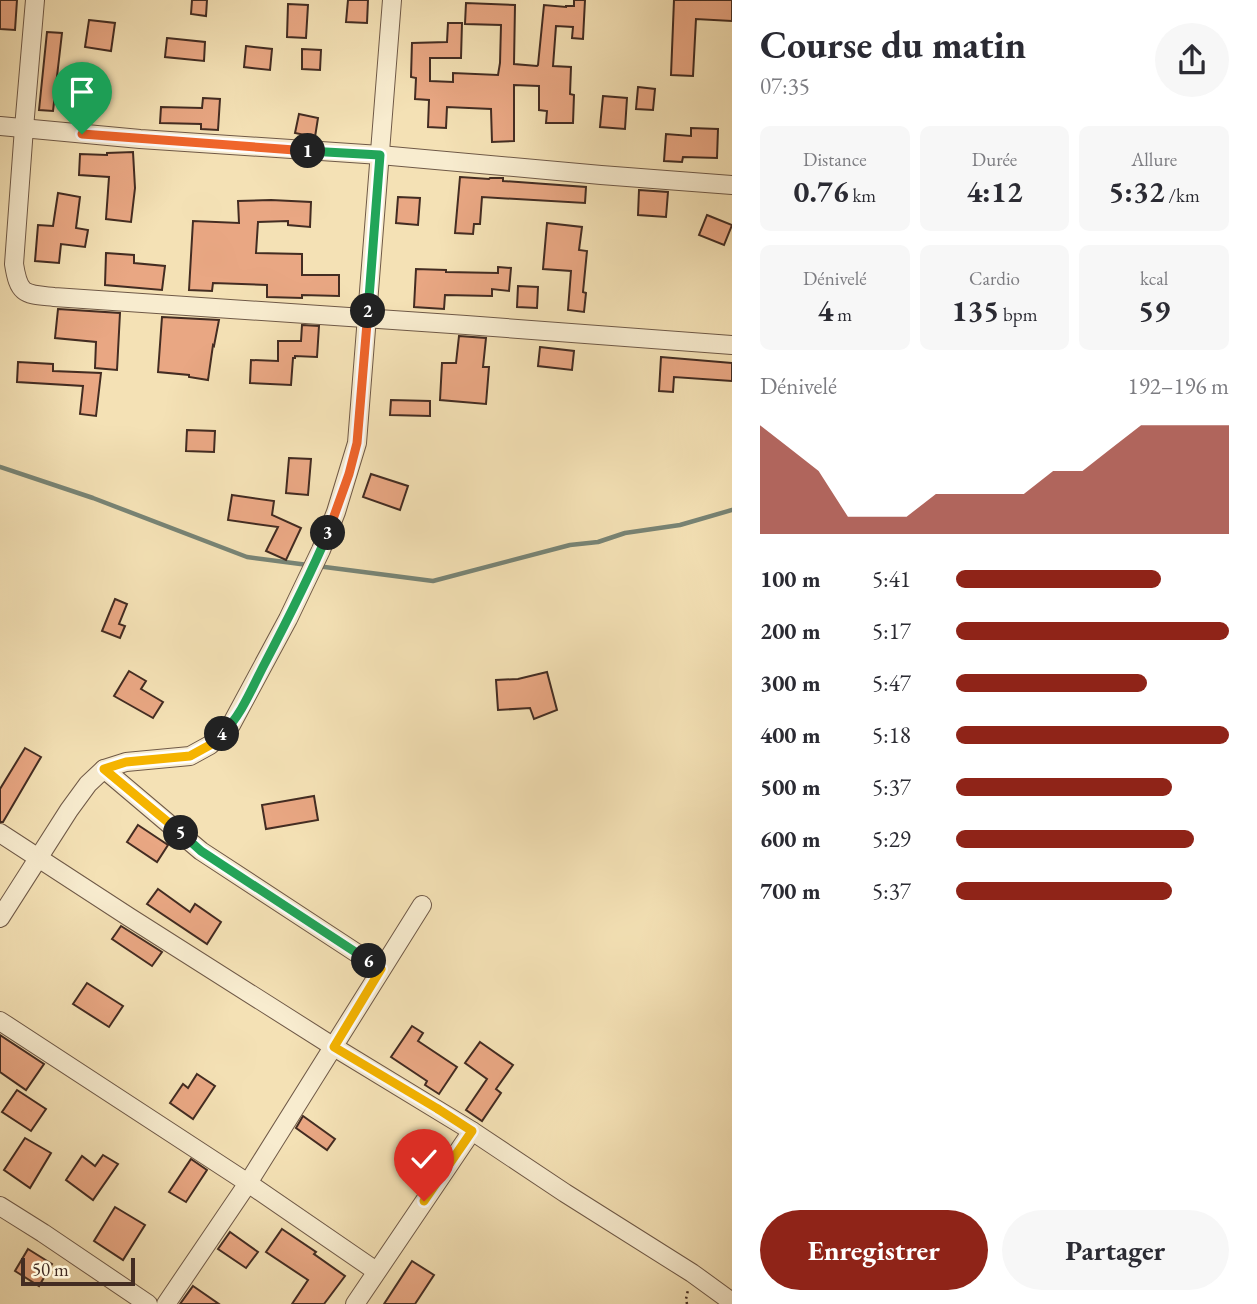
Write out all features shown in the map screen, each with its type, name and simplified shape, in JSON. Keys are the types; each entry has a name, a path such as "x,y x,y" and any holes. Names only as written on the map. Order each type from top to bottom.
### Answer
{"street":[{"path":"35,0 14,264 18,284 23,291 32,295 54,297 732,345"},
{"path":"0,918 88,784 104,769 126,762 190,756 210,745 231,725 288,620 321,550 357,443 392,0"},
{"path":"0,126 732,185"},
{"path":"104,769 201,851 381,969"},
{"path":"0,833 334,1047 472,1131 692,1273 732,1302"},
{"path":"166,1304 248,1183 422,905"},
{"path":"0,1021 248,1183 376,1272"},
{"path":"355,1304 472,1131"},
{"path":"0,1206 148,1304"}],"building":[{"path":"0,0 17,0 15,30 0,29"},
{"path":"192,0 207,0 206,16 191,14"},
{"path":"348,0 368,0 367,23 346,22"},
{"path":"574,0 585,0 583,39 572,38 573,27 556,26 553,66 571,67 573,123 546,123 547,111 539,110 539,86 514,85 514,141 492,142 491,109 447,107 446,128 428,127 429,100 415,99 416,78 411,77 412,43 447,42 448,23 462,23 461,58 430,58 430,81 453,82 453,73 498,75 501,25 465,24 466,3 515,5 514,64 537,66 544,5 574,6"},
{"path":"674,0 732,0 732,21 696,19 693,76 671,75"},
{"path":"288,4 308,5 306,38 287,37"},
{"path":"89,20 115,23 111,51 85,47"},
{"path":"47,32 62,33 53,111 39,110"},
{"path":"167,38 205,42 204,61 165,57"},
{"path":"246,46 272,49 270,70 244,67"},
{"path":"302,49 321,50 320,70 302,69"},
{"path":"638,87 655,89 653,110 636,109"},
{"path":"603,96 627,98 625,129 600,127"},
{"path":"203,98 220,99 218,130 201,129 201,124 160,123 161,107 202,108"},
{"path":"299,114 318,118 315,137 295,133"},
{"path":"691,128 718,129 717,158 683,157 682,162 664,161 666,134 691,136"},
{"path":"133,152 135,188 131,222 106,219 109,177 79,175 80,154"},
{"path":"460,177 503,178 503,181 586,187 585,203 482,197 480,224 474,224 473,234 455,233"},
{"path":"639,190 668,192 666,217 638,215"},
{"path":"58,193 80,197 76,228 88,230 85,247 61,244 59,263 35,261 38,225 53,226"},
{"path":"398,197 420,198 418,225 396,223"},
{"path":"238,201 311,202 310,227 288,225 288,221 258,222 256,253 302,254 302,275 339,275 339,296 267,297 267,285 213,283 212,291 189,290 193,221 239,223"},
{"path":"707,215 732,225 724,245 699,235"},
{"path":"547,223 582,227 579,250 587,251 584,312 568,310 571,271 543,269"},
{"path":"106,253 134,255 134,263 165,266 162,290 105,285"},
{"path":"498,267 511,268 509,291 492,289 492,296 445,295 444,309 414,307 416,269 498,273"},
{"path":"518,286 538,287 537,308 517,307"},
{"path":"58,309 120,313 117,370 95,368 96,342 55,338"},
{"path":"162,317 219,320 208,380 158,372"},
{"path":"302,325 319,326 317,357 293,358 291,385 250,383 251,360 278,361 278,341 301,341"},
{"path":"459,336 486,338 483,367 489,367 486,404 440,400 442,363 456,363"},
{"path":"540,347 574,351 572,370 538,366"},
{"path":"661,357 732,363 732,381 674,377 673,392 659,391"},
{"path":"18,362 53,364 53,371 101,373 96,416 80,414 83,386 17,382"},
{"path":"391,400 430,401 430,416 390,415"},
{"path":"187,430 215,431 214,452 186,451"},
{"path":"289,458 311,459 308,495 286,493"},
{"path":"371,474 408,486 400,510 363,497"},
{"path":"232,495 274,501 272,515 301,528 286,560 266,551 278,527 228,520"},
{"path":"115,599 127,604 119,624 125,626 120,638 102,631"},
{"path":"129,671 146,681 141,689 163,702 153,718 114,696"},
{"path":"547,672 557,710 534,719 530,708 498,710 496,680 518,679"},
{"path":"25,748 41,757 3,822 0,822 0,789"},
{"path":"314,796 318,820 266,829 262,805"},
{"path":"138,825 168,845 157,862 127,842"},
{"path":"158,889 190,912 195,904 221,922 207,944 147,904"},
{"path":"121,926 162,952 152,966 112,939"},
{"path":"87,983 123,1006 109,1027 73,1004"},
{"path":"412,1026 423,1033 418,1041 457,1067 439,1094 425,1085 427,1081 391,1057"},
{"path":"0,1035 44,1064 26,1090 0,1072"},
{"path":"480,1042 513,1065 496,1089 501,1093 482,1121 466,1110 487,1079 465,1063"},
{"path":"197,1074 215,1086 193,1119 170,1103 183,1084 188,1088"},
{"path":"17,1090 46,1109 31,1131 2,1112"},
{"path":"303,1116 335,1139 327,1150 296,1128"},
{"path":"25,1138 51,1153 30,1188 4,1170"},
{"path":"103,1155 118,1164 93,1200 66,1180 82,1156 95,1166"},
{"path":"191,1159 207,1170 186,1202 169,1192"},
{"path":"115,1207 145,1225 123,1260 94,1241"},
{"path":"282,1229 345,1276 324,1304 292,1304 308,1280 266,1252"},
{"path":"230,1232 258,1252 246,1268 218,1249"},
{"path":"28,1249 52,1264 39,1286 15,1271"},
{"path":"412,1261 434,1275 415,1304 384,1304"},
{"path":"193,1286 219,1304 180,1304"}],"waterway":[{"path":"0,467 93,498 247,557 308,565"},
{"path":"317,566 433,581 570,545 680,525 732,510"}],"route":[{"path":"82,134 380,155 357,443 349,474 321,550 288,620 231,725 210,745 190,756 126,762 104,769 201,851 381,969 334,1047 472,1131 424,1201"}]}
